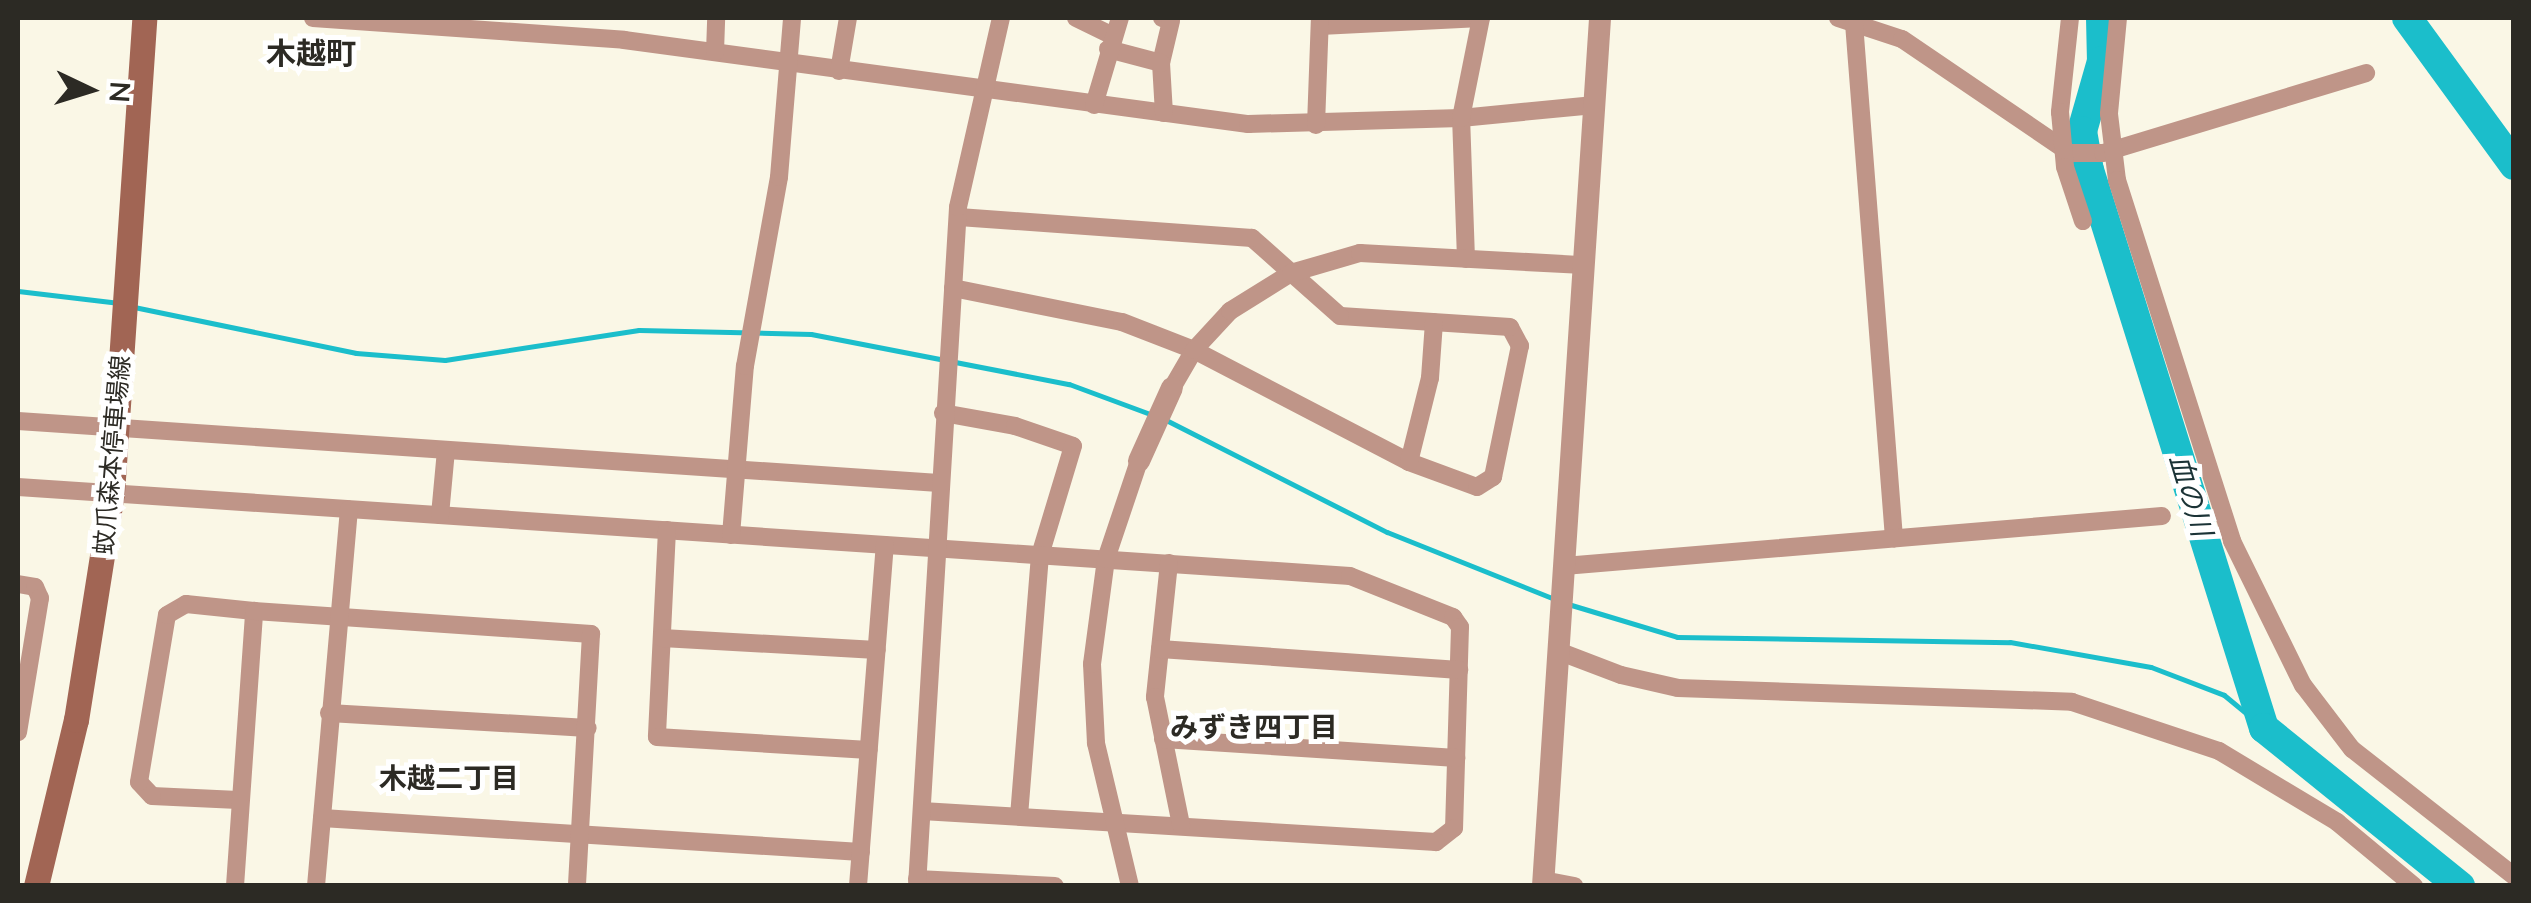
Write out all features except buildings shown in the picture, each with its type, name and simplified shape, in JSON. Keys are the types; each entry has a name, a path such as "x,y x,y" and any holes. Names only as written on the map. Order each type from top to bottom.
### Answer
{"main road":[{"name":"蚊爪森本停車場線","path":"36,886 76,720 112,494 144,18"}],"street":[{"path":"314,18 530,25 1164,114 1316,124 1461,118 1594,105"},
{"path":"715,52 716,18"},
{"path":"731,534 734,467 750,326 779,178 792,18"},
{"path":"839,71 848,18"},
{"path":"1001,18 979,91 959,218 938,483 917,882 1055,886"},
{"path":"1076,18 1114,34 1161,63"},
{"path":"1162,18 1170,21 1161,63 1164,114"},
{"path":"1316,124 1320,22 1481,18 1461,118 1466,258"},
{"path":"1574,886 1543,883 1600,18"},
{"path":"2070,18 2067,151 2083,222"},
{"path":"2118,18 2108,152 2232,541 2303,685 2352,749 2514,876"},
{"path":"1894,538 1846,20 1902,39 2067,151 2108,152 2366,73"},
{"path":"1094,105 1114,34"},
{"path":"953,288 1122,322 1194,350 1409,462 1488,486 1512,409 1517,332 1340,316 1252,238 959,218"},
{"path":"1130,886 1096,743 1092,664 1106,560 1139,461 1194,350 1230,310 1291,273 1360,253 1584,265"},
{"path":"1409,462 1430,378 1434,322"},
{"path":"944,413 1015,426 1073,446 1040,555 1019,816"},
{"path":"18,421 938,483"},
{"path":"440,515 446,450"},
{"path":"18,487 1350,576 1453,617 1460,627 1454,828 1436,842 922,810"},
{"path":"316,886 349,509"},
{"path":"1563,575 1894,538 2162,516"},
{"path":"667,530 657,737 869,750"},
{"path":"858,886 885,544"},
{"path":"1169,564 1155,696 1181,825"},
{"path":"18,584 35,587 40,598 18,732"},
{"path":"238,800 152,796 139,782 167,615 186,604 254,612 586,630 594,641 578,886"},
{"path":"236,886 238,800 254,612"},
{"path":"662,638 876,650"},
{"path":"1160,649 1458,670"},
{"path":"1558,651 1620,676 1678,688 2072,702 2220,751 2337,822 2404,882"},
{"path":"330,713 588,728"},
{"path":"1163,739 1456,758"},
{"path":"322,818 861,852"}],"waterway":[{"name":"血の川","path":"2101,18 2102,61 2082,131 2089,170 2264,728 2460,886"},
{"path":"2407,18 2514,165"},
{"path":"18,291 119,303"},
{"path":"134,307 356,353 445,360 639,330 811,334 1069,384 1153,415"},
{"path":"1164,419 1387,532 1557,600"},
{"path":"1568,604 1677,637 2010,642 2151,667 2224,695 2264,728"}],"district":[{"name":"木越町","path":"311,53"},
{"name":"みずき四丁目","path":"1254,727"},
{"name":"木越二丁目","path":"449,778"}]}
